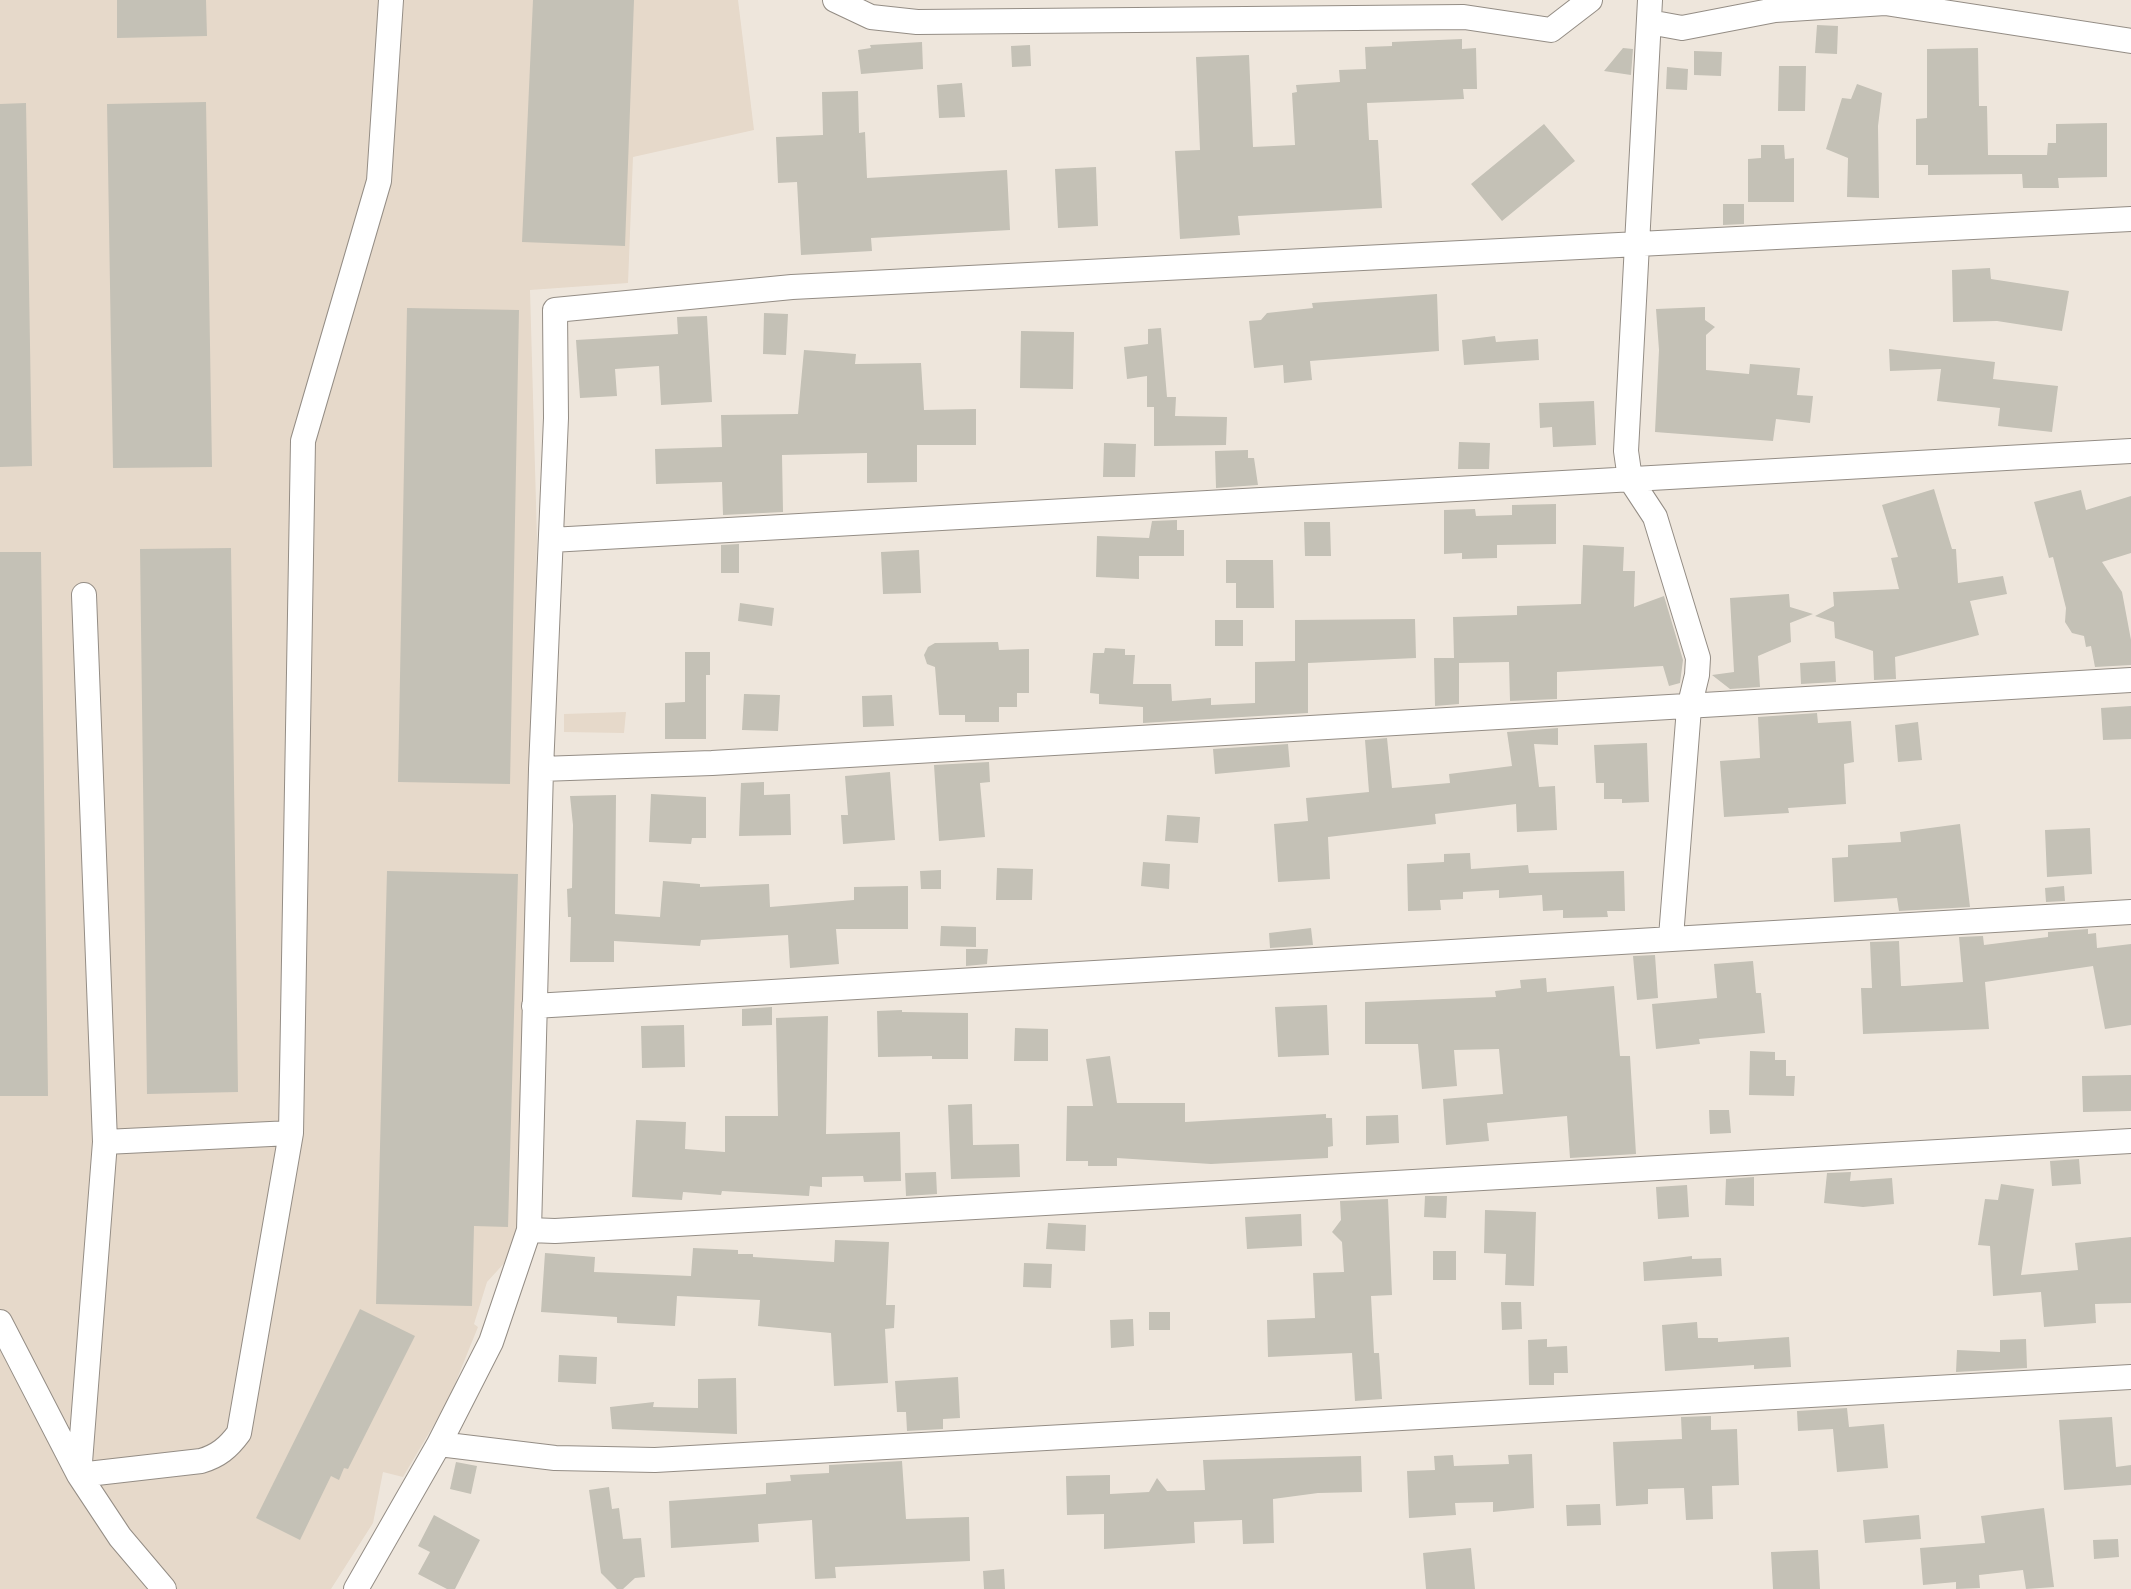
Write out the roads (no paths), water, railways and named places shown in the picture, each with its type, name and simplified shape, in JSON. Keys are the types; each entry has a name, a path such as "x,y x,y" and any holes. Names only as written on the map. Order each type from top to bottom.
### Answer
{"lane":[{"path":"79,1475 201,1461 216,1456 229,1447 239,1433 291,1133 303,442 379,181 391,0"},
{"path":"835,0 871,17 917,22 1464,17 1551,30 1590,0"},
{"path":"1671,937 1689,708 1698,675 1698,658 1655,517 1630,479 1626,451 1649,11 1682,28 1775,10 1885,3 2131,41"},
{"path":"356,1589 439,1444 491,1342 529,1230 541,769 556,418 555,310 792,287 2131,219"},
{"path":"551,540 2131,451"},
{"path":"79,1475 105,1142 84,595"},
{"path":"541,769 712,763 1689,708 2131,680"},
{"path":"534,1006 2131,912"},
{"path":"105,1142 291,1133"},
{"path":"529,1230 555,1231 2131,1141"},
{"path":"0,1322 79,1475 120,1537 164,1589"},
{"path":"439,1444 555,1458 655,1460 2131,1377"}]}
